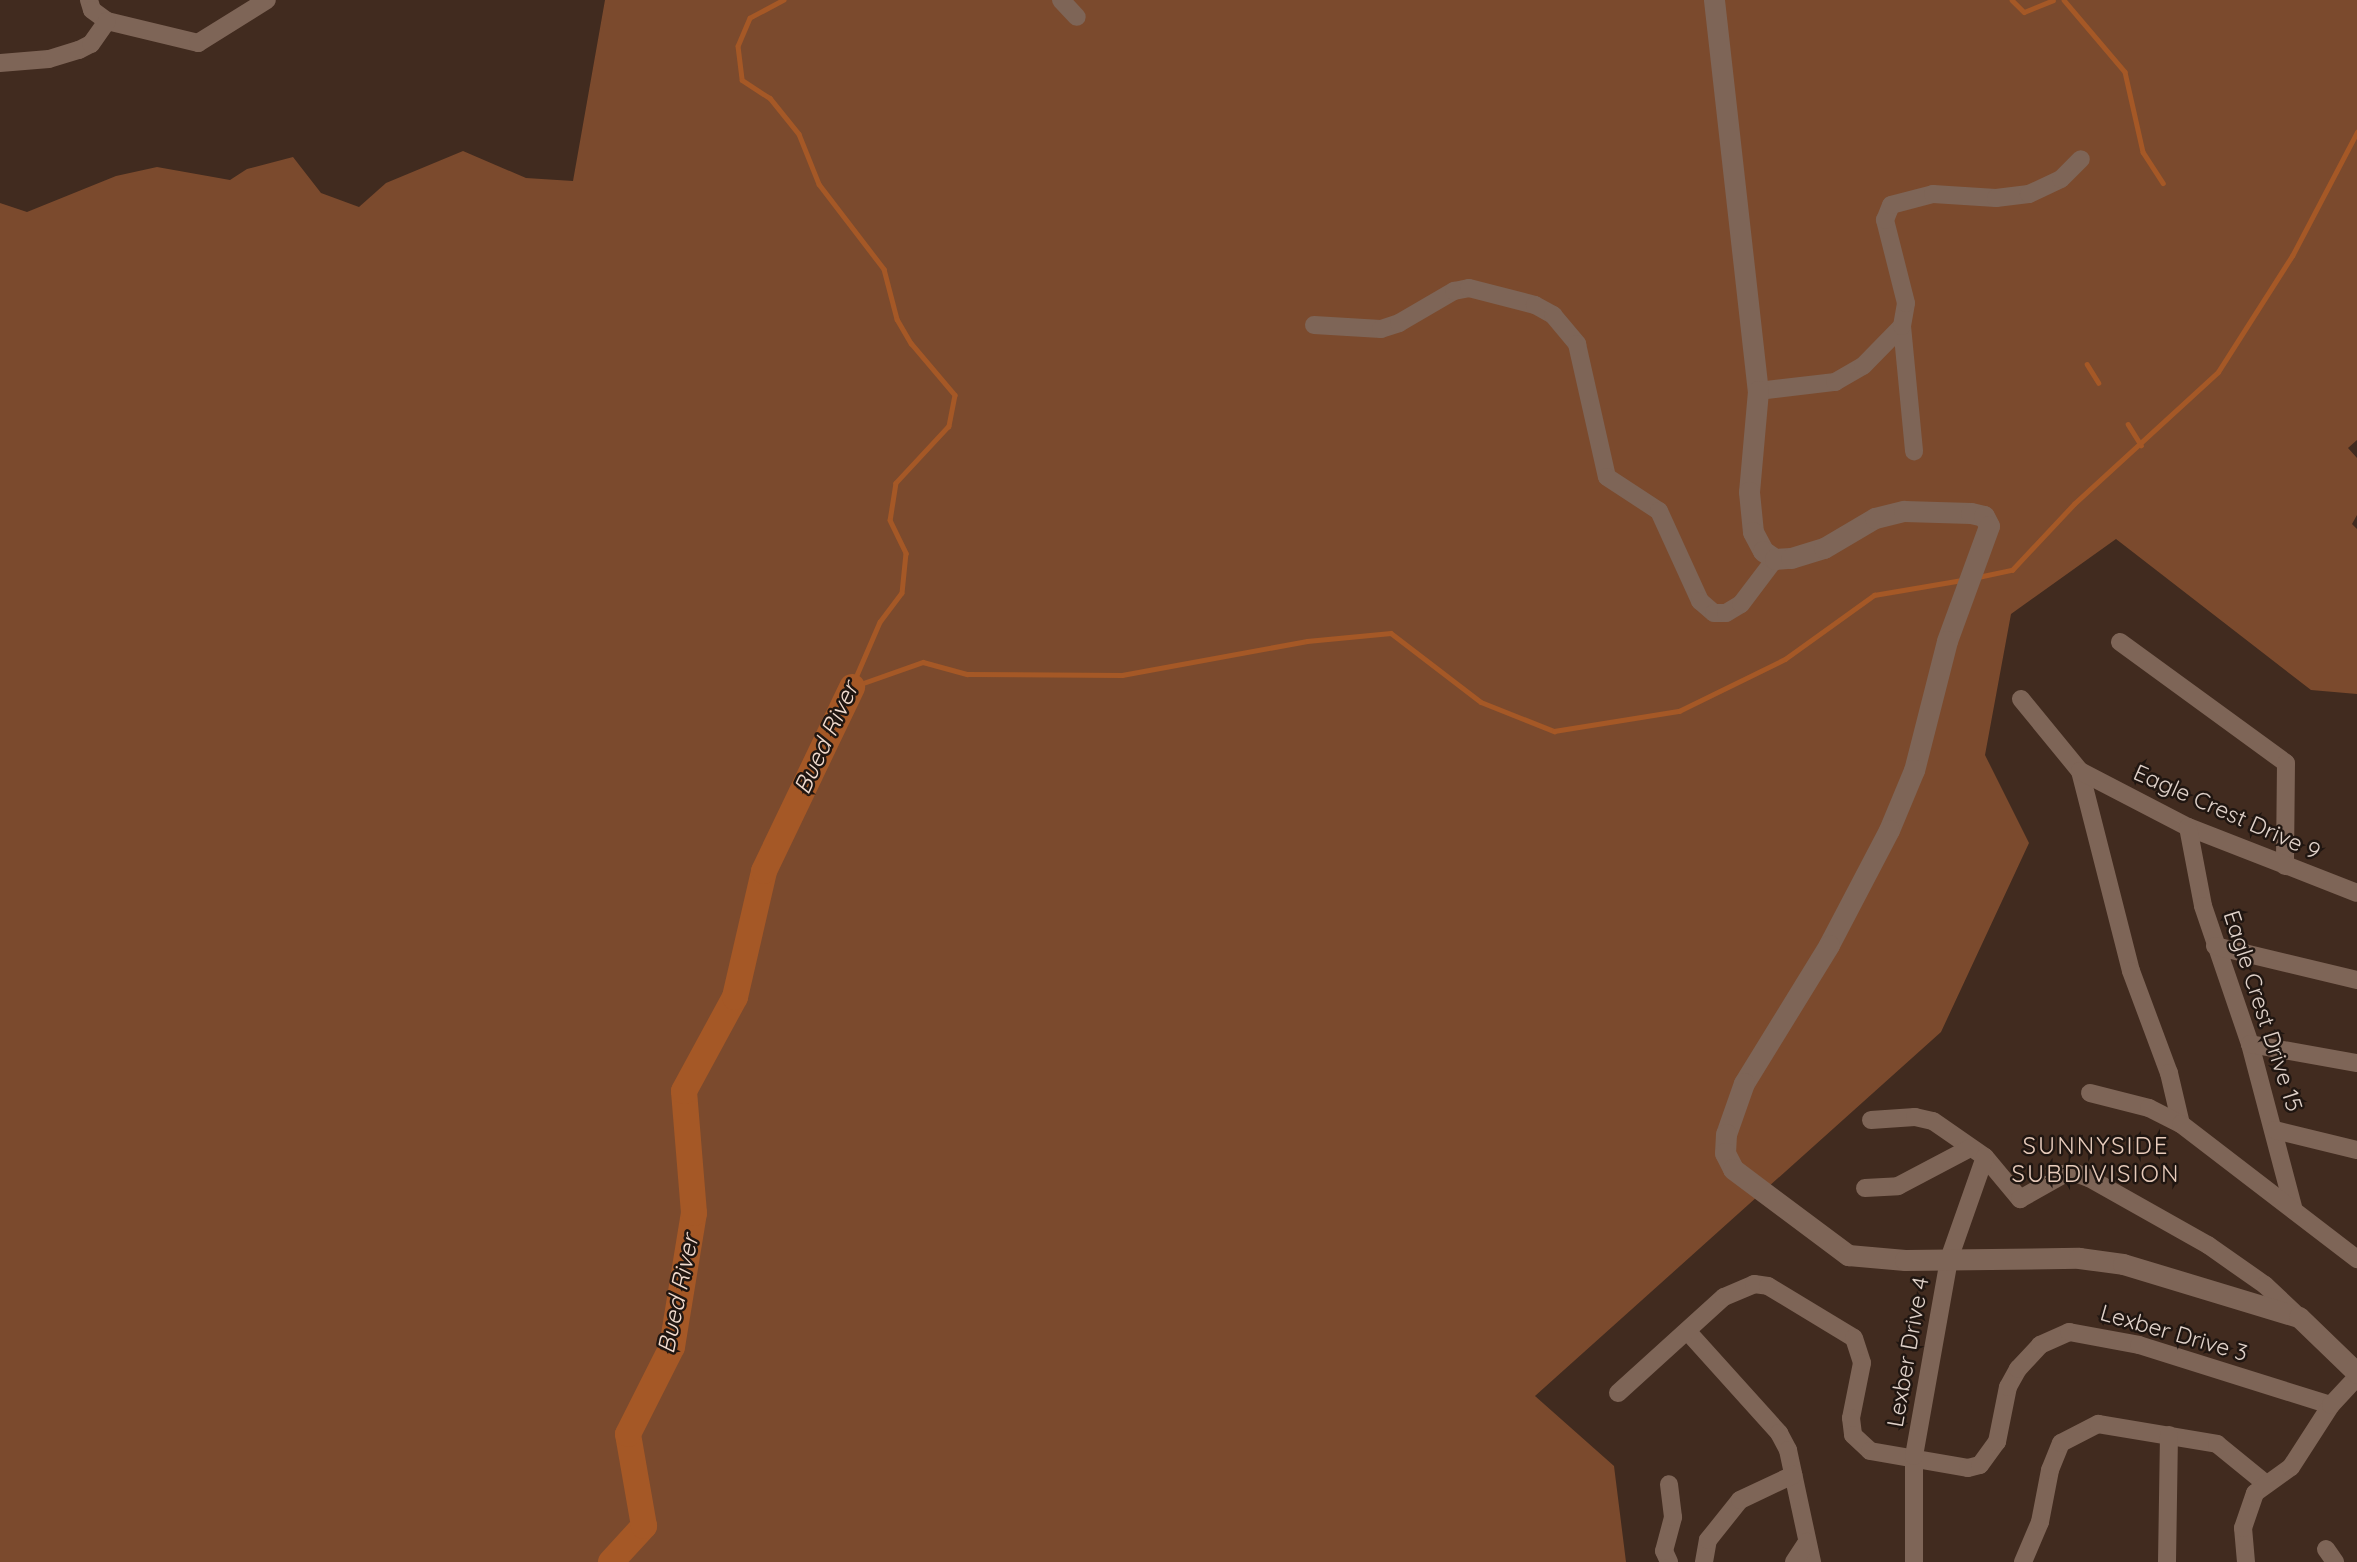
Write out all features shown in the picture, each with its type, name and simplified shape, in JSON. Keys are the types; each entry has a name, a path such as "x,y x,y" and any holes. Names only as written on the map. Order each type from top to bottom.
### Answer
{"main road":[{"path":"1714,0 1758,391 1749,492 1753,532 1763,551 1775,559 1824,548 1875,518 1947,510 1988,521 1989,531 1947,640 1914,769 1889,830 1829,945 1744,1083 1726,1134 1725,1153 1733,1169 1848,1255 1949,1259 2103,1259 2299,1317 2357,1375"}],"street":[{"path":"89,0 92,10 107,21 200,43 267,0"},
{"path":"1061,0 1077,17"},
{"path":"0,63 49,59 79,50 92,44 107,21"},
{"path":"1914,451 1902,326 1906,303 1885,220 1891,205 1933,194 1996,198 2029,194 2061,178 2081,159"},
{"path":"1314,325 1381,329 1409,318 1447,294 1469,288 1535,305 1553,315 1577,344 1602,469 1607,477 1659,511 1700,601 1714,613 1726,613 1741,604 1775,559"},
{"path":"1758,391 1835,382 1863,366 1902,326"},
{"path":"2120,642 2286,763 2285,866"},
{"path":"2021,699 2080,771 2131,971 2169,1073 2181,1125"},
{"name":"Eagle Crest Drive 9","path":"2080,771 2188,827 2357,893"},
{"name":"Eagle Crest Drive 15","path":"2188,827 2197,883 2215,946 2250,1044 2275,1130 2294,1210"},
{"path":"2215,946 2357,980"},
{"path":"2250,1044 2357,1063"},
{"path":"2090,1093 2149,1108 2181,1125 2357,1259"},
{"path":"1871,1120 1915,1117 1933,1121 1978,1152 2020,1199 2064,1174 2073,1172 2089,1178 2208,1245 2265,1285 2299,1317"},
{"path":"2275,1130 2357,1150"},
{"path":"1864,1188 1898,1186 1978,1152"},
{"name":"Lexber Drive 4","path":"1914,1562 1914,1456 1949,1259 1978,1152"},
{"path":"1618,1393 1734,1291 1744,1284 1768,1286 1829,1320 1854,1338 1861,1351 1851,1418 1853,1435 1861,1446 1914,1456"},
{"name":"Lexber Drive 3","path":"1914,1456 1968,1468 1980,1465 1997,1442 2008,1387 2018,1369 2040,1345 2069,1332 2138,1345 2331,1405"},
{"path":"1689,1333 1779,1433 1788,1450 1812,1562"},
{"path":"2246,1562 2243,1528 2255,1493 2291,1467 2307,1448 2331,1405 2357,1375"},
{"path":"2015,1562 2026,1554 2040,1522 2050,1470 2061,1443 2071,1434 2108,1423 2217,1444 2266,1484"},
{"path":"2167,1562 2169,1435"},
{"path":"1704,1562 1709,1540 1740,1500 1793,1475"},
{"path":"1669,1484 1673,1517 1664,1551 1669,1562"},
{"path":"1794,1562 1807,1542"}],"shaded area":[{"path":"605,0 2357,0 2357,440 2348,448 2357,458 2357,515 2352,524 2357,529 2357,694 2311,690 2116,539 2011,614 1985,755 2029,843 1941,1032 1535,1396 1614,1466 1626,1562 0,1562 0,203 27,212 116,176 157,167 230,180 247,169 293,157 321,193 359,207 386,183 463,151 526,178 573,181"}],"waterway":[{"name":"Bued River","path":"784,0 750,18 738,46 742,80 770,98 799,134 819,184 884,269 897,319 911,343 955,395 949,426 896,483 890,520 906,553 902,593 880,622 852,687"},
{"path":"2012,0 2024,12 2053,0"},
{"path":"2064,0 2125,72 2143,152 2163,183"},
{"path":"1978,577 2012,570 2074,504 2218,372 2292,256 2357,132"},
{"path":"2087,364 2099,383"},
{"path":"2128,424 2141,445"},
{"path":"852,687 923,662 967,674 1122,675 1307,641 1391,633 1481,702 1554,731 1679,711 1785,659 1874,595 1962,580"},
{"name":"Bued River","path":"611,1562 644,1526 628,1434 672,1347 694,1213 684,1091 735,997 764,871 852,687"}],"district":[{"name":"SUNNYSIDE SUBDIVISION","path":"2096,1160"}]}
